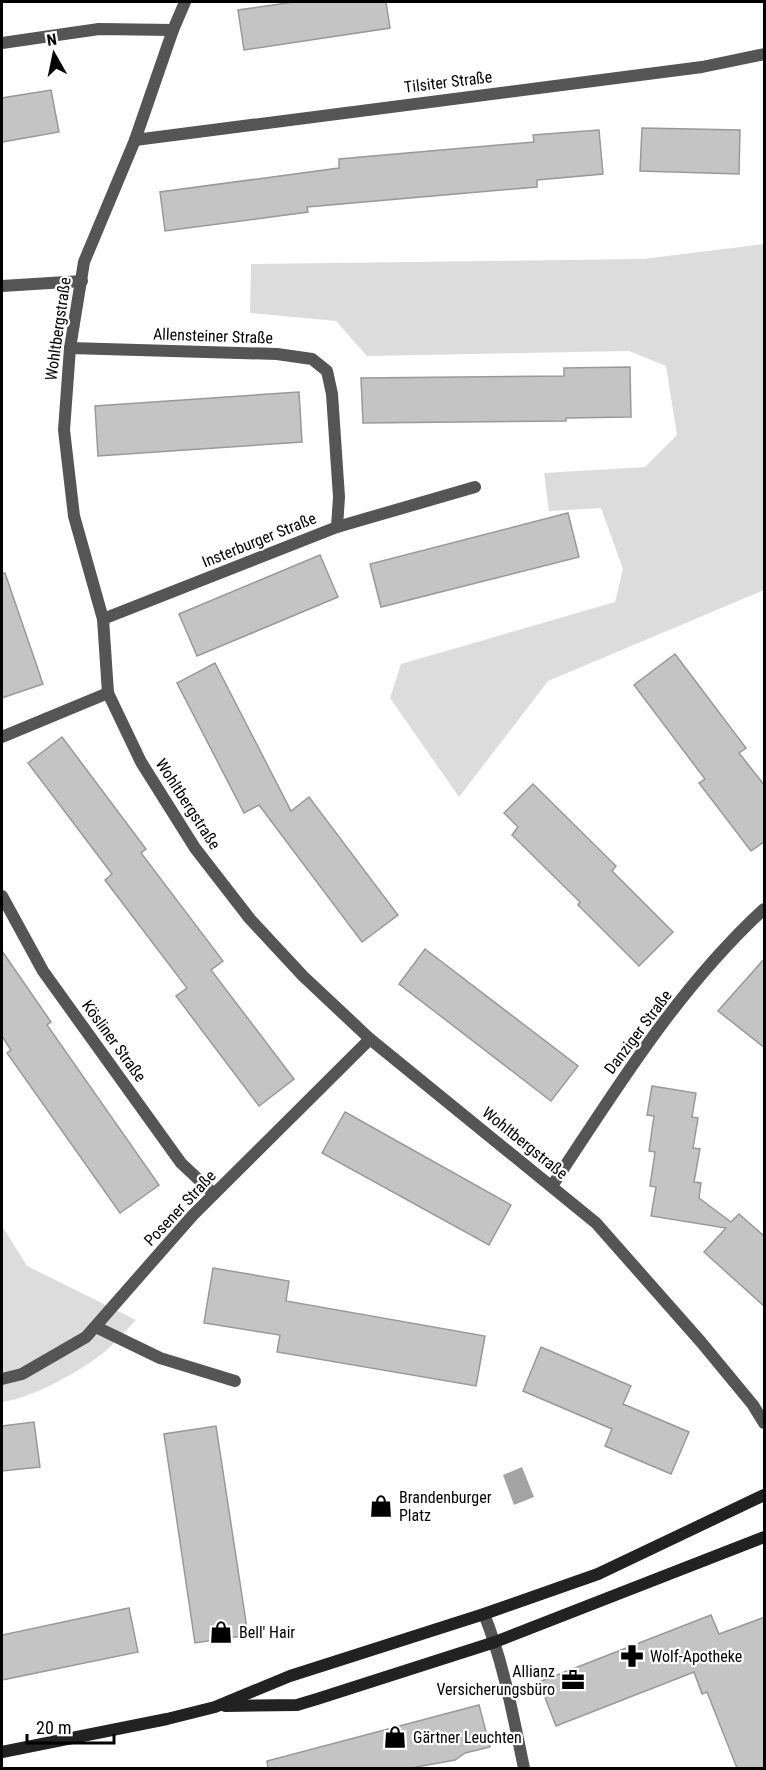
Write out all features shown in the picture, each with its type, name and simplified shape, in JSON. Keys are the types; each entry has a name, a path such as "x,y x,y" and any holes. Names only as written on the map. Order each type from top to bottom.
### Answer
{"street":[{"name":"Wohltbergstraße","path":"185,2 135,140 84,262 70,348 64,430 74,516 103,619 108,693 141,762 195,848 250,919 303,976 370,1039 596,1223 701,1341 753,1404 765,1423"},
{"path":"2,43 99,29 173,30"},
{"name":"Tilsiter Straße","path":"135,140 702,67 765,54"},
{"path":"2,286 82,281"},
{"name":"Allensteiner Straße","path":"70,348 277,354 312,359 327,371 332,394"},
{"name":"Insterburger Straße","path":"103,619 337,526 339,497 332,394"},
{"path":"337,526 475,487"},
{"path":"2,737 108,693"},
{"name":"Kösliner Straße","path":"2,896 43,971 181,1163 214,1194"},
{"name":"Danziger Straße","path":"552,1186 644,1047 708,968 765,909"},
{"name":"Posener Straße","path":"2,1380 22,1374 86,1337 193,1215 370,1039"},
{"path":"96,1327 160,1358 235,1381"},
{"path":"2,1752 167,1719 214,1707 290,1676 484,1614 598,1574 765,1495"},
{"path":"214,1707 297,1705 495,1642 765,1538"},
{"path":"484,1614 495,1642 524,1768"}],"shaded area":[{"path":"764,244 764,590 548,681 459,797 390,698 401,664 615,602 623,569 601,508 549,511 544,473 645,467 677,435 666,366 629,351 367,356 336,321 250,313 251,264 643,259"},
{"path":"2,1226 27,1266 136,1320 110,1347 74,1373 43,1389 2,1402"},
{"path":"522,1467 534,1497 514,1505 503,1475"}],"building":[{"path":"294,2 386,2 390,28 244,50 238,10"},
{"path":"51,90 59,132 2,142 2,98"},
{"path":"642,128 740,130 739,174 640,171"},
{"path":"599,130 603,174 537,180 537,187 307,207 308,212 165,231 160,192 339,168 339,159 534,142 533,135"},
{"path":"630,367 631,417 566,418 566,421 363,423 361,378 564,376 564,368"},
{"path":"299,392 302,442 98,456 95,406"},
{"path":"568,513 579,557 381,607 370,564"},
{"path":"320,555 338,597 197,656 179,614"},
{"path":"5,573 43,684 2,698 2,574"},
{"path":"675,654 746,748 739,753 765,786 765,841 751,851 699,783 705,779 634,685"},
{"path":"215,663 291,811 309,797 398,915 362,942 259,805 244,813 177,683"},
{"path":"62,737 146,849 141,853 223,961 211,970 294,1079 259,1106 176,996 187,988 105,880 112,874 28,763"},
{"path":"533,784 616,866 612,871 673,932 639,966 578,905 580,902 512,835 518,827 504,813"},
{"path":"425,949 578,1066 551,1101 399,984"},
{"path":"2,951 51,1022 47,1025 159,1185 120,1213 7,1053 11,1050 2,1036"},
{"path":"765,958 765,1048 718,1011"},
{"path":"652,1086 696,1093 692,1117 698,1118 693,1148 700,1149 694,1182 701,1183 699,1198 731,1222 739,1214 765,1237 765,1307 704,1252 726,1228 651,1216 656,1187 650,1186 655,1152 649,1151 654,1116 647,1115"},
{"path":"345,1112 511,1205 489,1245 322,1153"},
{"path":"213,1268 289,1281 286,1301 485,1336 476,1386 277,1352 280,1335 204,1323"},
{"path":"541,1347 631,1386 623,1404 689,1432 671,1474 605,1446 612,1429 523,1391"},
{"path":"34,1422 40,1467 2,1471 2,1426"},
{"path":"216,1426 248,1635 195,1643 164,1434"},
{"path":"129,1608 138,1652 2,1680 2,1635"},
{"path":"711,1615 719,1634 765,1617 765,1768 737,1768 707,1692 702,1694 694,1672 556,1726 539,1682"},
{"path":"479,1705 490,1747 465,1753 455,1760 411,1768 268,1768 267,1761"}],"place":[{"name":"Brandenburger Platz","path":"381,1506"},
{"name":"Bell' Hair","path":"221,1632"},
{"name":"Wolf-Apotheke","path":"632,1656"},
{"name":"Allianz Versicherungsbüro","path":"573,1680"},
{"name":"Gärtner Leuchten","path":"395,1737"}]}
